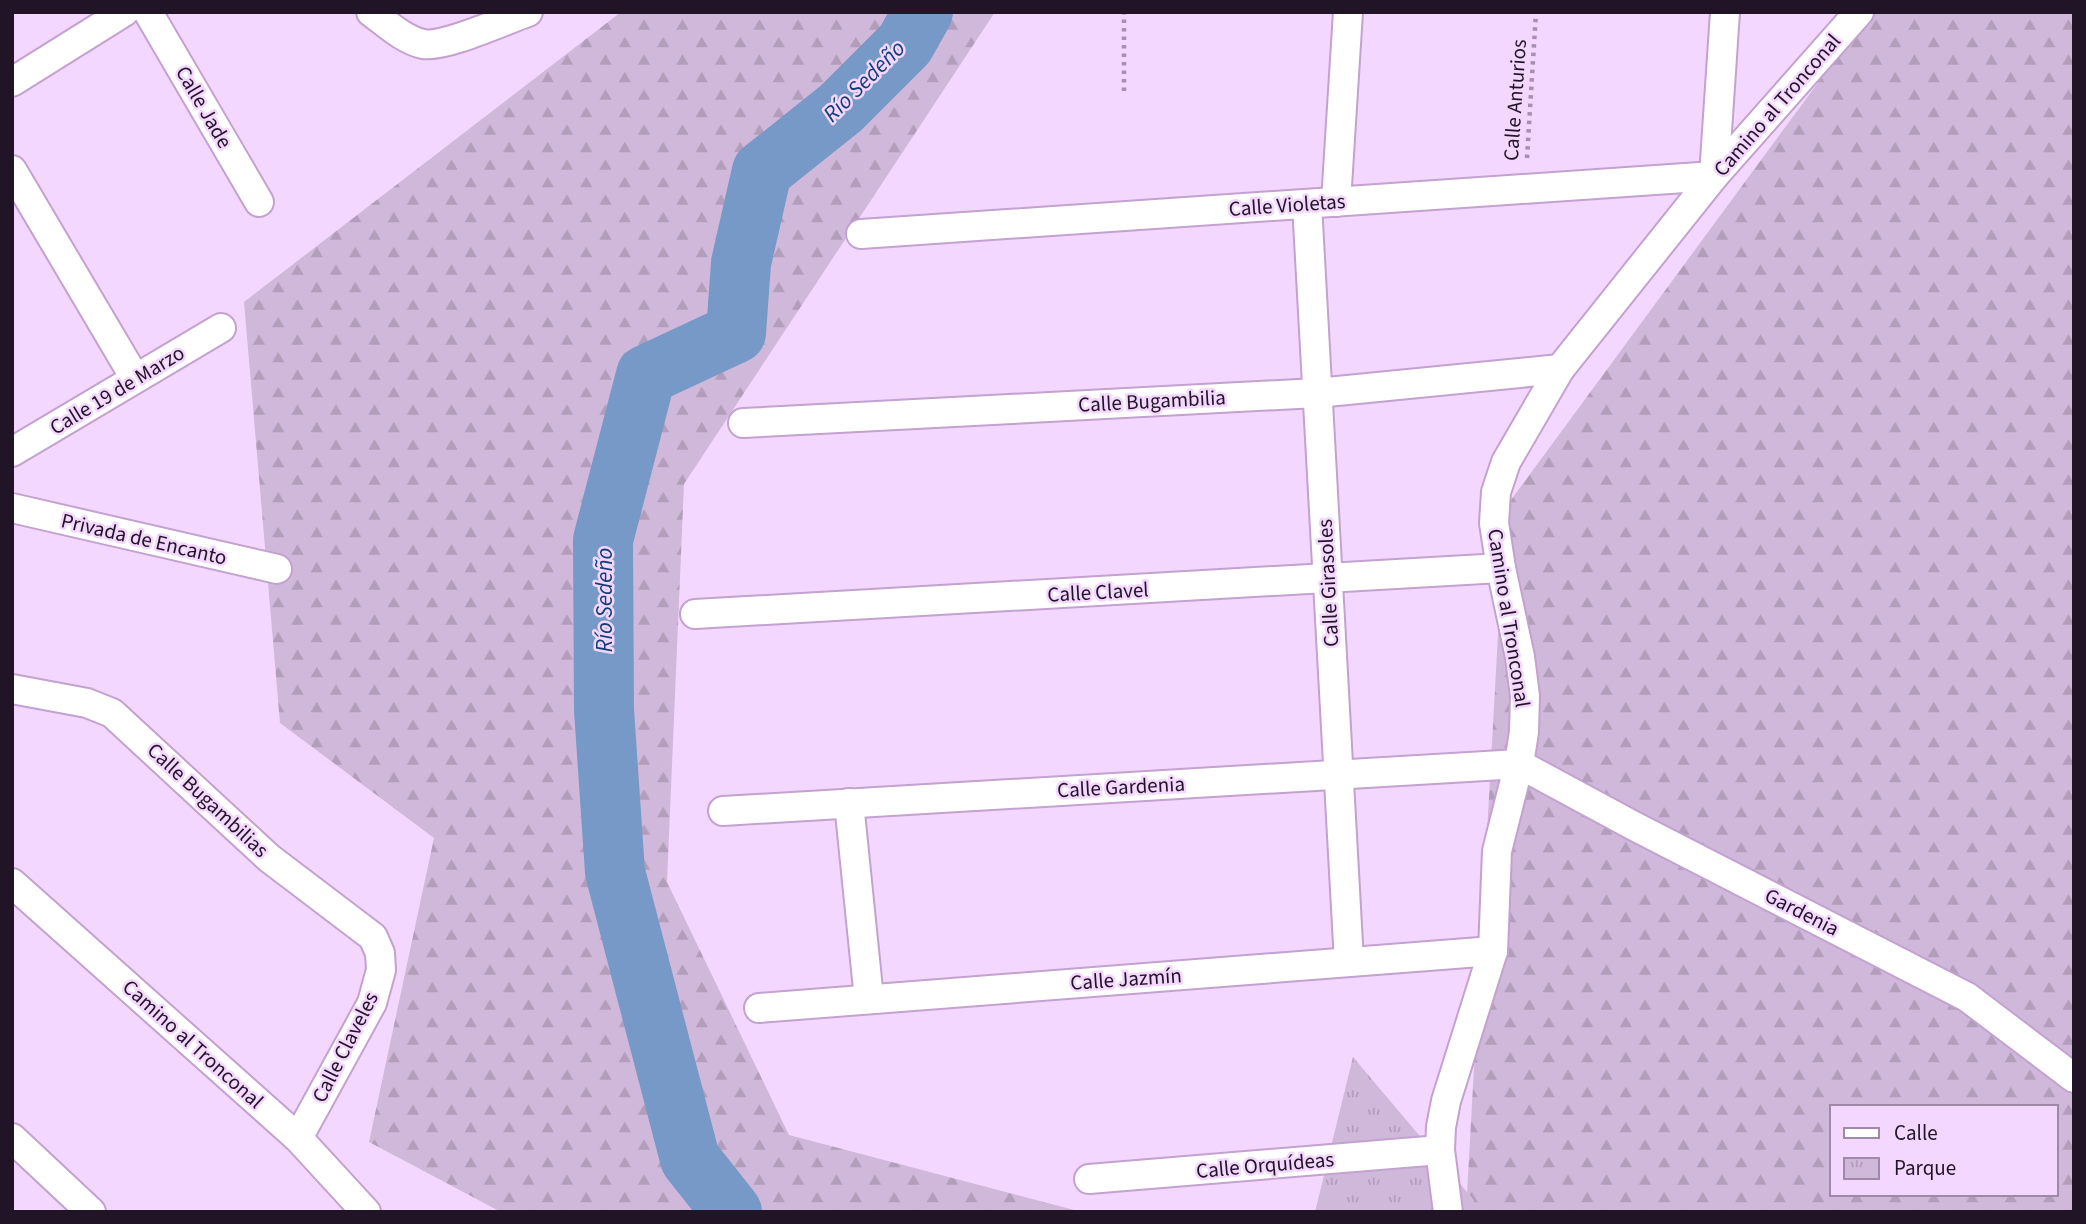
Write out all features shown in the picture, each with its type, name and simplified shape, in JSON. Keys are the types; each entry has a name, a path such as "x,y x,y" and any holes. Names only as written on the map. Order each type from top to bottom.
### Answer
{"street":[{"path":"12,82 124,12"},
{"name":"Calle Jade","path":"148,12 259,202"},
{"path":"370,12 422,44 440,43 528,12"},
{"path":"1336,202 1348,12"},
{"path":"1714,176 1725,12"},
{"name":"Camino al Tronconal","path":"1448,1212 1440,1150 1446,1101 1493,951 1497,851 1520,764 1525,696 1494,523 1496,492 1506,462 1560,369 1714,176 1859,12"},
{"path":"12,170 135,377"},
{"name":"Calle Violetas","path":"861,234 1714,176"},
{"name":"Calle Girasoles","path":"1307,204 1349,962"},
{"name":"Calle 19 de Marzo","path":"12,452 221,328"},
{"name":"Calle Bugambilia","path":"743,422 1317,393 1560,369"},
{"name":"Privada de Encanto","path":"12,509 277,569"},
{"name":"Calle Clavel","path":"695,614 1501,568"},
{"name":"Calle Bugambilias","path":"12,689 87,703 112,713 269,858 373,937 380,953"},
{"name":"Calle Gardenia","path":"723,811 1520,764"},
{"name":"Gardenia","path":"1520,764 1634,826 1967,997 2074,1078"},
{"path":"849,803 869,999"},
{"name":"Camino al Tronconal","path":"12,883 298,1138 366,1212"},
{"name":"Calle Jazmín","path":"759,1008 1493,951"},
{"name":"Calle Claveles","path":"298,1138 372,1003 381,970 380,953"},
{"path":"12,1138 91,1212"},
{"name":"Calle Orquídeas","path":"1089,1179 1440,1150"}],"path":[{"path":"1124,12 1124,91"},
{"name":"Calle Anturios","path":"1525,189 1536,12"}],"green space":[{"path":"621,12 995,12 684,484 667,882 789,1135 1082,1212 501,1212 369,1142 434,838 280,723 244,302"},
{"path":"1870,12 2074,12 2074,1212 1466,1212 1505,508"},
{"path":"1353,1057 1484,1212 1315,1212"}],"waterway":[{"name":"Río Sedeño","path":"732,1212 690,1159 615,872 604,710 603,540 646,375 736,333 741,263 762,171 841,108 905,44 923,12"}]}
